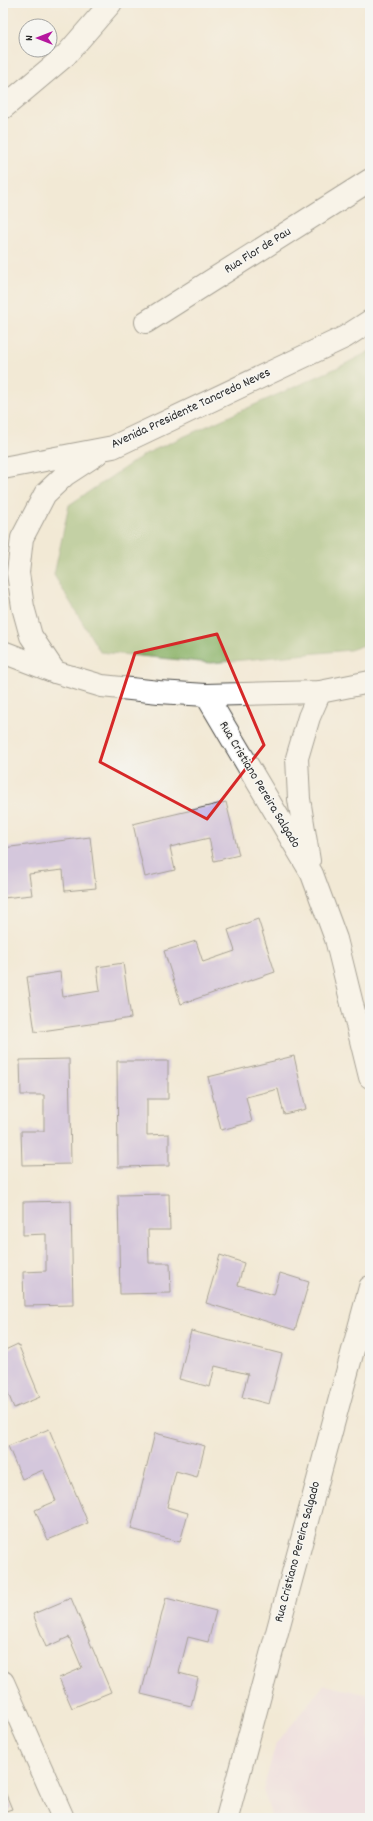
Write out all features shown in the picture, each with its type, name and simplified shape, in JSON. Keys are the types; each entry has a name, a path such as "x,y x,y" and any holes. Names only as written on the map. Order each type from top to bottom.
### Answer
{"street":[{"path":"3,108 66,55 112,3"},
{"name":"Rua Flor de Pau","path":"146,322 370,180"},
{"name":"Avenida Presidente Tancredo Neves","path":"3,468 113,447 345,337 370,321"},
{"path":"55,672 31,636 23,608 18,573 22,538 45,494 65,475 91,457 113,447"},
{"path":"3,652 55,672 102,686 206,695 320,692 370,682"},
{"name":"Rua Cristiano Pereira Salgado","path":"312,874 299,799 297,758 309,717 320,692"},
{"name":"Rua Cristiano Pereira Salgado","path":"206,695 312,874 336,939 370,1077"},
{"name":"Rua Cristiano Pereira Salgado","path":"227,1818 370,1287"},
{"path":"3,1682 63,1818"}],"highlighted area":[{"path":"217,634 264,745 207,819 100,762 135,653"}],"shaded area":[{"path":"324,1685 370,1695 370,1818 272,1818 263,1790 276,1744"}],"green space":[{"path":"370,351 370,643 350,650 211,663 100,652 54,575 69,505 145,454 341,366"}],"building":[{"path":"226,802 239,855 214,861 209,838 170,847 175,870 145,877 133,824"},
{"path":"90,837 96,888 65,891 63,870 29,874 32,895 3,898 3,848"},
{"path":"258,919 275,972 181,1004 164,951 196,941 203,962 235,951 228,930"},
{"path":"123,963 131,1018 35,1032 27,977 60,972 63,997 100,991 97,967"},
{"path":"294,1056 306,1109 284,1114 278,1089 246,1097 252,1122 221,1130 208,1077"},
{"path":"69,1059 71,1164 22,1165 21,1131 44,1131 44,1095 21,1095 20,1060"},
{"path":"117,1061 168,1061 168,1099 147,1099 147,1135 169,1134 169,1166 118,1167"},
{"path":"169,1194 170,1230 148,1230 149,1263 170,1263 171,1293 120,1294 118,1195"},
{"path":"71,1201 73,1305 24,1306 23,1272 46,1271 46,1234 23,1235 23,1202"},
{"path":"220,1255 244,1263 238,1285 274,1295 280,1273 309,1282 295,1330 206,1303"},
{"path":"191,1331 282,1354 269,1404 242,1397 248,1374 215,1366 210,1387 179,1379"},
{"path":"18,1344 40,1397 14,1408 5,1386 3,1387 3,1351"},
{"path":"49,1429 88,1523 48,1540 35,1510 56,1501 43,1470 22,1479 8,1446"},
{"path":"155,1433 205,1446 197,1477 176,1471 167,1507 188,1513 180,1542 131,1529"},
{"path":"71,1598 111,1692 72,1708 59,1678 82,1668 69,1637 46,1647 33,1614"},
{"path":"166,1598 216,1611 208,1642 188,1637 179,1673 198,1678 191,1706 141,1694"},
{"path":"3,1787 12,1809 3,1812"}]}
